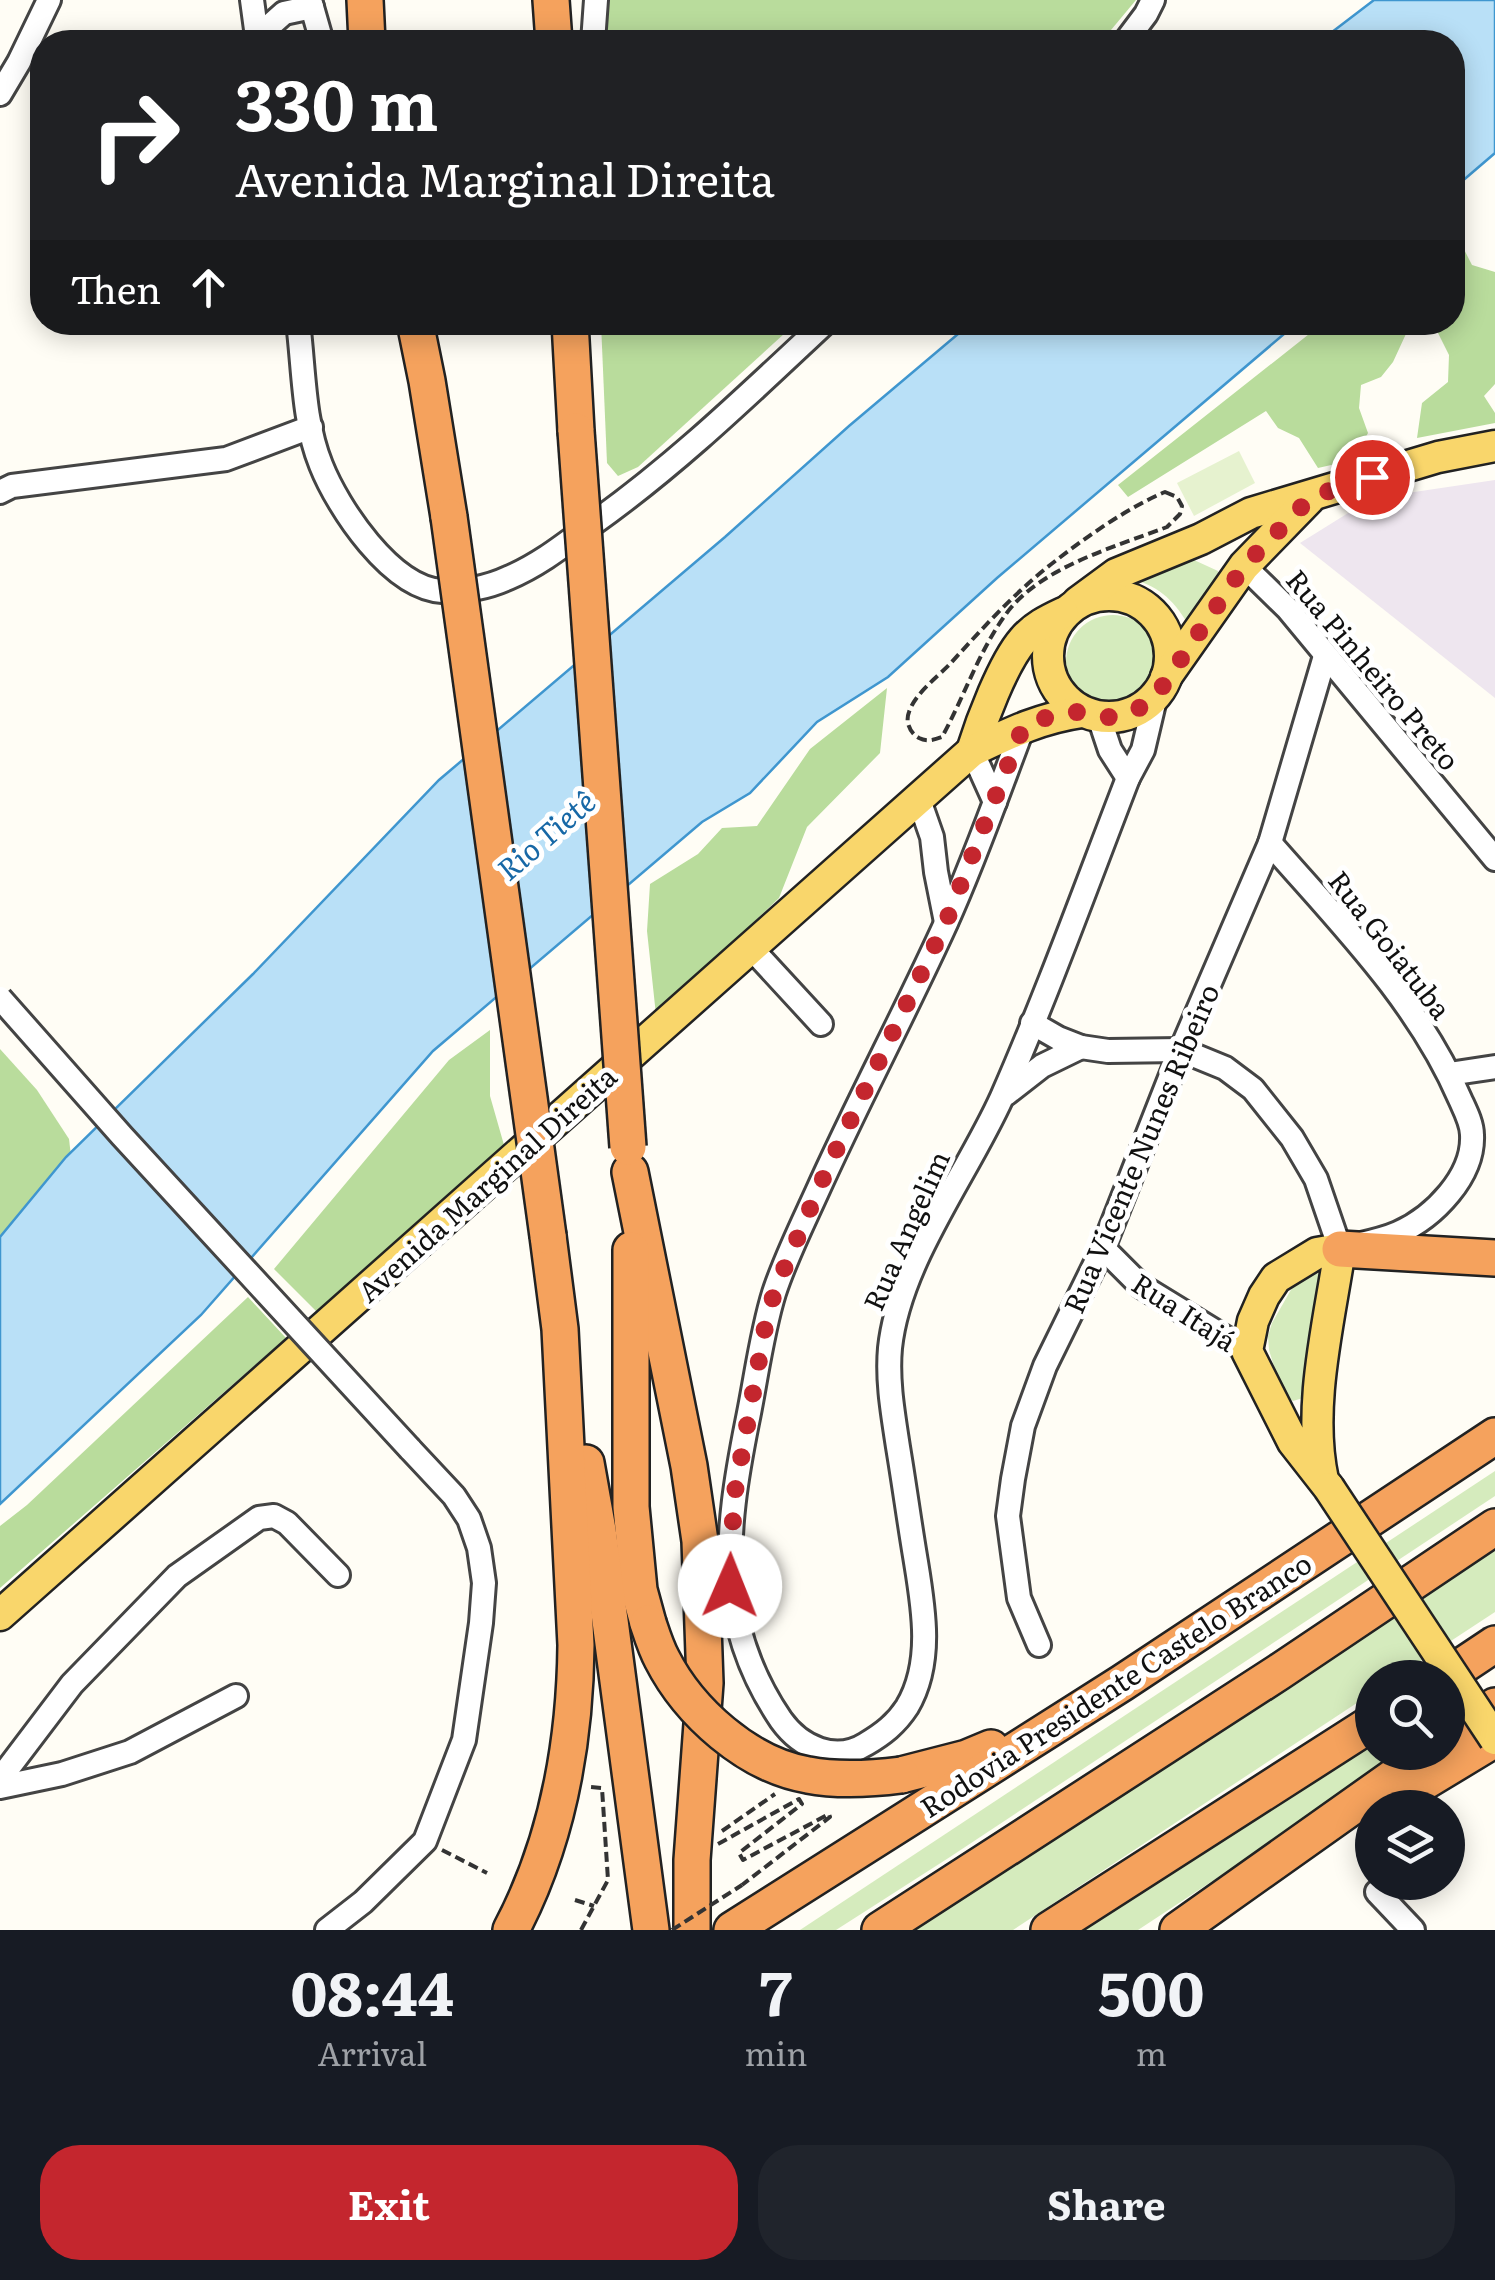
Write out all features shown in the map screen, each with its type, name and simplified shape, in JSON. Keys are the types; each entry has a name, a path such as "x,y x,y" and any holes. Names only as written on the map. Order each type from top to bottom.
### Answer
{"highway":[{"path":"365,0 366,30"},
{"path":"551,0 553,30"},
{"path":"418,335 449,517 559,1317 598,1530 650,1930"},
{"path":"571,335 629,1159 631,1507 639,1590 661,1658 698,1712 749,1751 775,1766 805,1775 847,1780 900,1775 967,1758 1122,1682"},
{"path":"629,1159 700,1541 705,1683 692,1860 692,1930"},
{"path":"1340,1249 1495,1258"},
{"path":"512,1930 552,1830 574,1715 576,1645 559,1317"},
{"name":"Rodovia Presidente Castelo Branco","path":"739,1926 1122,1682 1495,1436"},
{"path":"880,1930 1495,1527"},
{"path":"1465,1664 1495,1644"},
{"path":"1465,1728 1495,1706"},
{"path":"1049,1930 1355,1734"},
{"path":"1411,1790 1495,1739"},
{"path":"1180,1930 1404,1770"},
{"path":"1180,1930 1355,1824"}],"main road":[{"name":"Avenida Marginal Direita","path":"972,751 987,708 1020,643 1116,574 1251,514 1438,457 1495,446"},
{"path":"1161,686 1170,656 1167,635 1156,616 1140,602 1120,595 1098,595 1072,607 1054,627 1048,646 1048,666 1054,685 1066,700 1091,714 1120,716 1140,709 1161,686 1244,566 1311,497"},
{"path":"1201,538 1231,552 1244,566"},
{"name":"Avenida Marginal Direita","path":"0,1615 972,751 1053,716 1091,714"},
{"path":"1247,1352 1253,1321 1276,1278 1317,1253 1340,1249 1317,1406 1318,1457 1326,1484"},
{"name":"Rua Itajá","path":"1247,1352 1303,1456 1326,1484 1495,1739"},
{"path":"1280,1418 1299,1415 1317,1406"}],"street":[{"path":"34,30 49,0"},
{"path":"252,0 256,30"},
{"path":"594,30 596,0"},
{"path":"1134,30 1154,0"},
{"path":"268,30 284,13 311,3 319,30"},
{"path":"0,94 30,39"},
{"path":"300,335 311,427 320,464 341,505 388,563 414,583 440,591 479,588 506,580 538,563 628,499 726,416 812,335"},
{"path":"0,492 12,486 226,458 311,427"},
{"name":"Rua Pinheiro Preto","path":"1244,566 1288,609 1495,859"},
{"name":"Rua Vicente Nunes Ribeiro","path":"1039,1646 1019,1598 1008,1516 1024,1426 1045,1366 1103,1248 1181,1050 1270,843 1325,656"},
{"name":"Rua Angelim","path":"946,922 813,1200 775,1290 734,1497 730,1586 746,1659 786,1728 804,1744 831,1754 858,1750 891,1728 909,1704 919,1678 924,1642 922,1600 892,1404 888,1362 892,1334 927,1240 1000,1100 1128,778 1144,750 1161,686"},
{"path":"1091,714 1128,778"},
{"path":"946,922 1023,727"},
{"path":"972,751 995,802"},
{"path":"918,797 932,837 946,922"},
{"name":"Rua Goiatuba","path":"1270,843 1394,987 1449,1074 1473,1132"},
{"path":"751,948 821,1024"},
{"path":"0,998 454,1496 469,1519 479,1548 484,1583 464,1740 425,1841 363,1902 327,1930"},
{"path":"1032,1022 1081,1047 1108,1051 1181,1050 1225,1068 1254,1089 1292,1138 1316,1179 1340,1249 1396,1234 1421,1221 1461,1178 1473,1132 1495,1142"},
{"path":"1000,1100 1042,1066 1081,1047"},
{"path":"1145,1049 1160,1065 1168,1083 1195,1070 1225,1068"},
{"path":"1449,1074 1495,1067"},
{"name":"Rua Itajá","path":"1103,1248 1142,1286 1247,1352"},
{"path":"0,1783 72,1684 178,1576 258,1518 274,1516 287,1524 338,1575"},
{"path":"0,1783 62,1774 130,1752 236,1696"},
{"path":"1385,1900 1413,1930"}],"path":[{"path":"578,1785 602,1788 608,1880 582,1930"},
{"path":"709,1840 786,1786"},
{"path":"672,1930 742,1885 830,1817 828,1814 742,1860 739,1853 802,1804 800,1799 710,1849"},
{"path":"425,1841 487,1872"},
{"path":"575,1900 594,1906"}],"shaded area":[{"path":"1495,480 1495,698 1300,543 1353,510 1394,495"}],"green space":[{"path":"608,0 1136,0 1111,30 604,30"},
{"path":"1465,251 1472,265 1495,272 1495,384 1484,396 1495,413 1495,423 1417,438 1422,403 1448,382 1449,355 1439,335 1465,335"},
{"path":"602,335 783,335 638,467 618,476 607,463"},
{"path":"1308,335 1405,335 1381,377 1361,385 1359,408 1368,433 1353,460 1318,468 1299,438 1278,428 1266,411 1128,497 1118,485"},
{"path":"1239,451 1255,483 1194,516 1177,483"},
{"path":"1194,560 1218,571 1217,592 1191,630 1170,600 1138,581"},
{"path":"1113,615 1131,619 1146,629 1156,644 1160,662 1156,680 1146,695 1131,705 1113,709 1095,705 1080,695 1070,680 1066,662 1070,644 1080,629 1095,619"},
{"path":"887,688 880,753 807,827 779,898 656,1015 647,931 650,884 698,854 722,828 757,826 810,749"},
{"path":"490,1030 490,1096 504,1145 318,1313 274,1269 449,1060"},
{"path":"0,1049 37,1090 69,1139 71,1156 0,1264"},
{"path":"1324,1272 1303,1398 1293,1401 1282,1393 1268,1336 1292,1288 1310,1275"},
{"path":"248,1297 286,1338 0,1588 0,1526"},
{"path":"1495,1471 1495,1496 950,1857 836,1930 800,1930"},
{"path":"1495,1549 1495,1612 1422,1660 1355,1660 1355,1704 1013,1930 910,1930"},
{"path":"1355,1751 1355,1770 1381,1770 1138,1930 1082,1930"}],"water":[{"path":"1374,0 1495,0 1495,153 1465,179 1465,30 1335,30"},
{"name":"Rio Tietê","path":"957,335 1283,335 997,578 888,677 817,722 750,793 702,822 433,1051 201,1315 0,1504 0,1237 66,1157 253,974 439,780"}],"route":[{"path":"730,1586 734,1497 775,1290 828,1167 946,922 1023,727 1053,716 1082,712 1099,717 1120,716 1140,709 1156,696 1244,566 1311,497 1372,477"}]}
